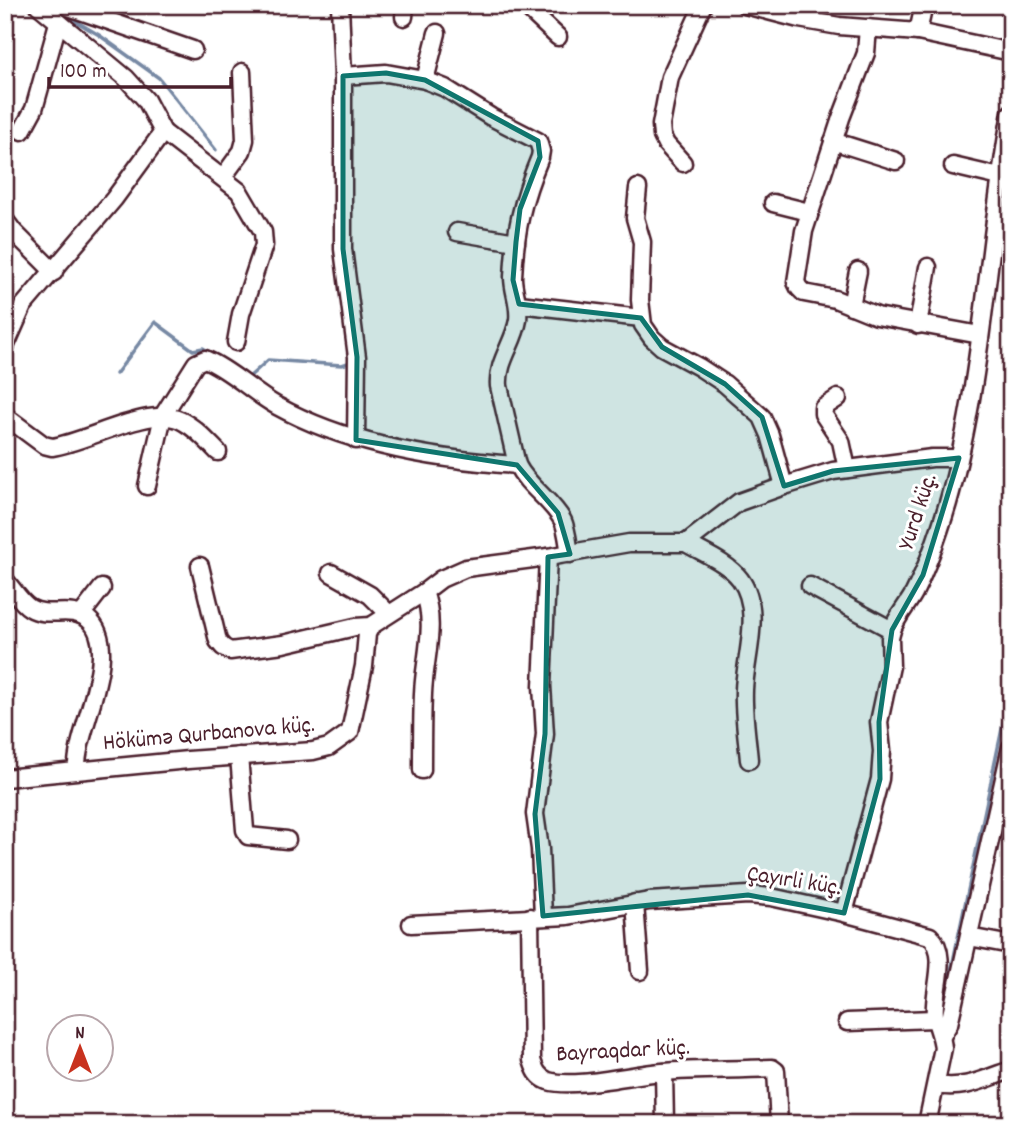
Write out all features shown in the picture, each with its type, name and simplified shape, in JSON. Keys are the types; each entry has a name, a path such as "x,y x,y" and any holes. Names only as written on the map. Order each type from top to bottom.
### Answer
{"street":[{"path":"37,5 126,78 146,100 163,132 223,177 239,191 249,207 263,232 264,245 240,314 236,342"},
{"path":"63,5 107,13 193,50"},
{"path":"340,5 343,76 343,249 357,357 356,440"},
{"path":"524,5 558,37"},
{"path":"683,163 666,144 661,125 670,77 703,5"},
{"path":"745,5 799,19 918,32 1011,52"},
{"path":"918,32 924,5"},
{"path":"22,131 34,109 58,23"},
{"path":"868,28 866,53 809,212 796,282 804,293 824,296 877,316 980,335"},
{"path":"425,80 437,33"},
{"path":"223,177 242,151 245,140 242,72"},
{"path":"343,76 386,73 425,80 445,88 491,117 538,141 540,158 520,209 513,280 519,304 514,335 498,374 517,465 521,474 558,513 564,524 570,554"},
{"name":"Yurd küç.","path":"844,913 880,779 882,751 879,722 891,666 892,629 923,575 947,505 958,458 980,335 999,177 1011,113"},
{"path":"5,346 23,306 114,199 163,132"},
{"path":"833,141 896,161"},
{"path":"953,166 999,177"},
{"path":"638,188 635,218 642,242 641,318 652,338 662,347 725,384 762,417 784,485"},
{"path":"774,203 809,212"},
{"path":"5,220 54,272"},
{"path":"457,232 516,242"},
{"path":"918,325 929,267"},
{"path":"851,306 858,271"},
{"path":"519,304 641,318"},
{"path":"146,486 162,417 195,363 205,359 276,405 356,440 447,457 517,465"},
{"path":"838,398 823,408 823,414 841,441 847,469"},
{"path":"5,416 44,445 52,447 140,421 162,417 177,419 189,425 218,452"},
{"path":"686,543 739,502 784,485 847,469 932,458 958,458"},
{"path":"200,566 218,641 230,651 283,644 355,627 371,626 441,579 466,568 629,543 686,543 728,568 740,579 747,593 751,614 744,710 749,760"},
{"name":"Bayraqdar küç.","path":"548,557 542,685 545,734 535,814 537,916 532,1036 536,1071 548,1081 565,1082 664,1072 772,1068 778,1079 779,1124"},
{"path":"331,573 370,595 388,613"},
{"path":"5,580 28,607 36,611 73,612 81,615 94,626 99,636 97,691 77,752 77,770"},
{"path":"810,586 892,629"},
{"path":"81,615 102,587"},
{"path":"422,770 423,692 431,625 429,604 424,592"},
{"name":"Hökümə Qurbanova küç.","path":"5,778 313,751 329,747 350,732 364,666 367,634 371,626"},
{"path":"942,1036 949,1024 1010,755"},
{"path":"239,756 245,830 248,836 287,840"},
{"name":"Çayırli küç.","path":"411,924 597,912 635,904 748,895 771,897 844,913 930,936 935,940 939,958 935,1019 942,1036 943,1048 928,1124"},
{"path":"635,904 640,971"},
{"path":"969,937 1011,945"},
{"path":"846,1022 935,1019"},
{"path":"936,1085 954,1088 966,1086 1011,1070"},
{"path":"664,1072 665,1124"}],"highlighted area":[{"path":"386,73 425,80 538,141 540,157 520,209 516,242 513,280 519,304 641,318 662,347 725,384 762,417 784,486 833,471 959,458 923,575 892,630 879,722 880,779 844,913 748,895 543,916 535,814 545,734 548,557 570,554 558,513 517,465 356,440 357,357 343,249 343,76"}],"waterway":[{"path":"60,12 99,35 159,78 216,150"},
{"path":"116,374 155,322 193,350 203,348 215,356"},
{"path":"248,378 268,360 342,365 351,362"},
{"path":"942,1014 1011,686"}]}
